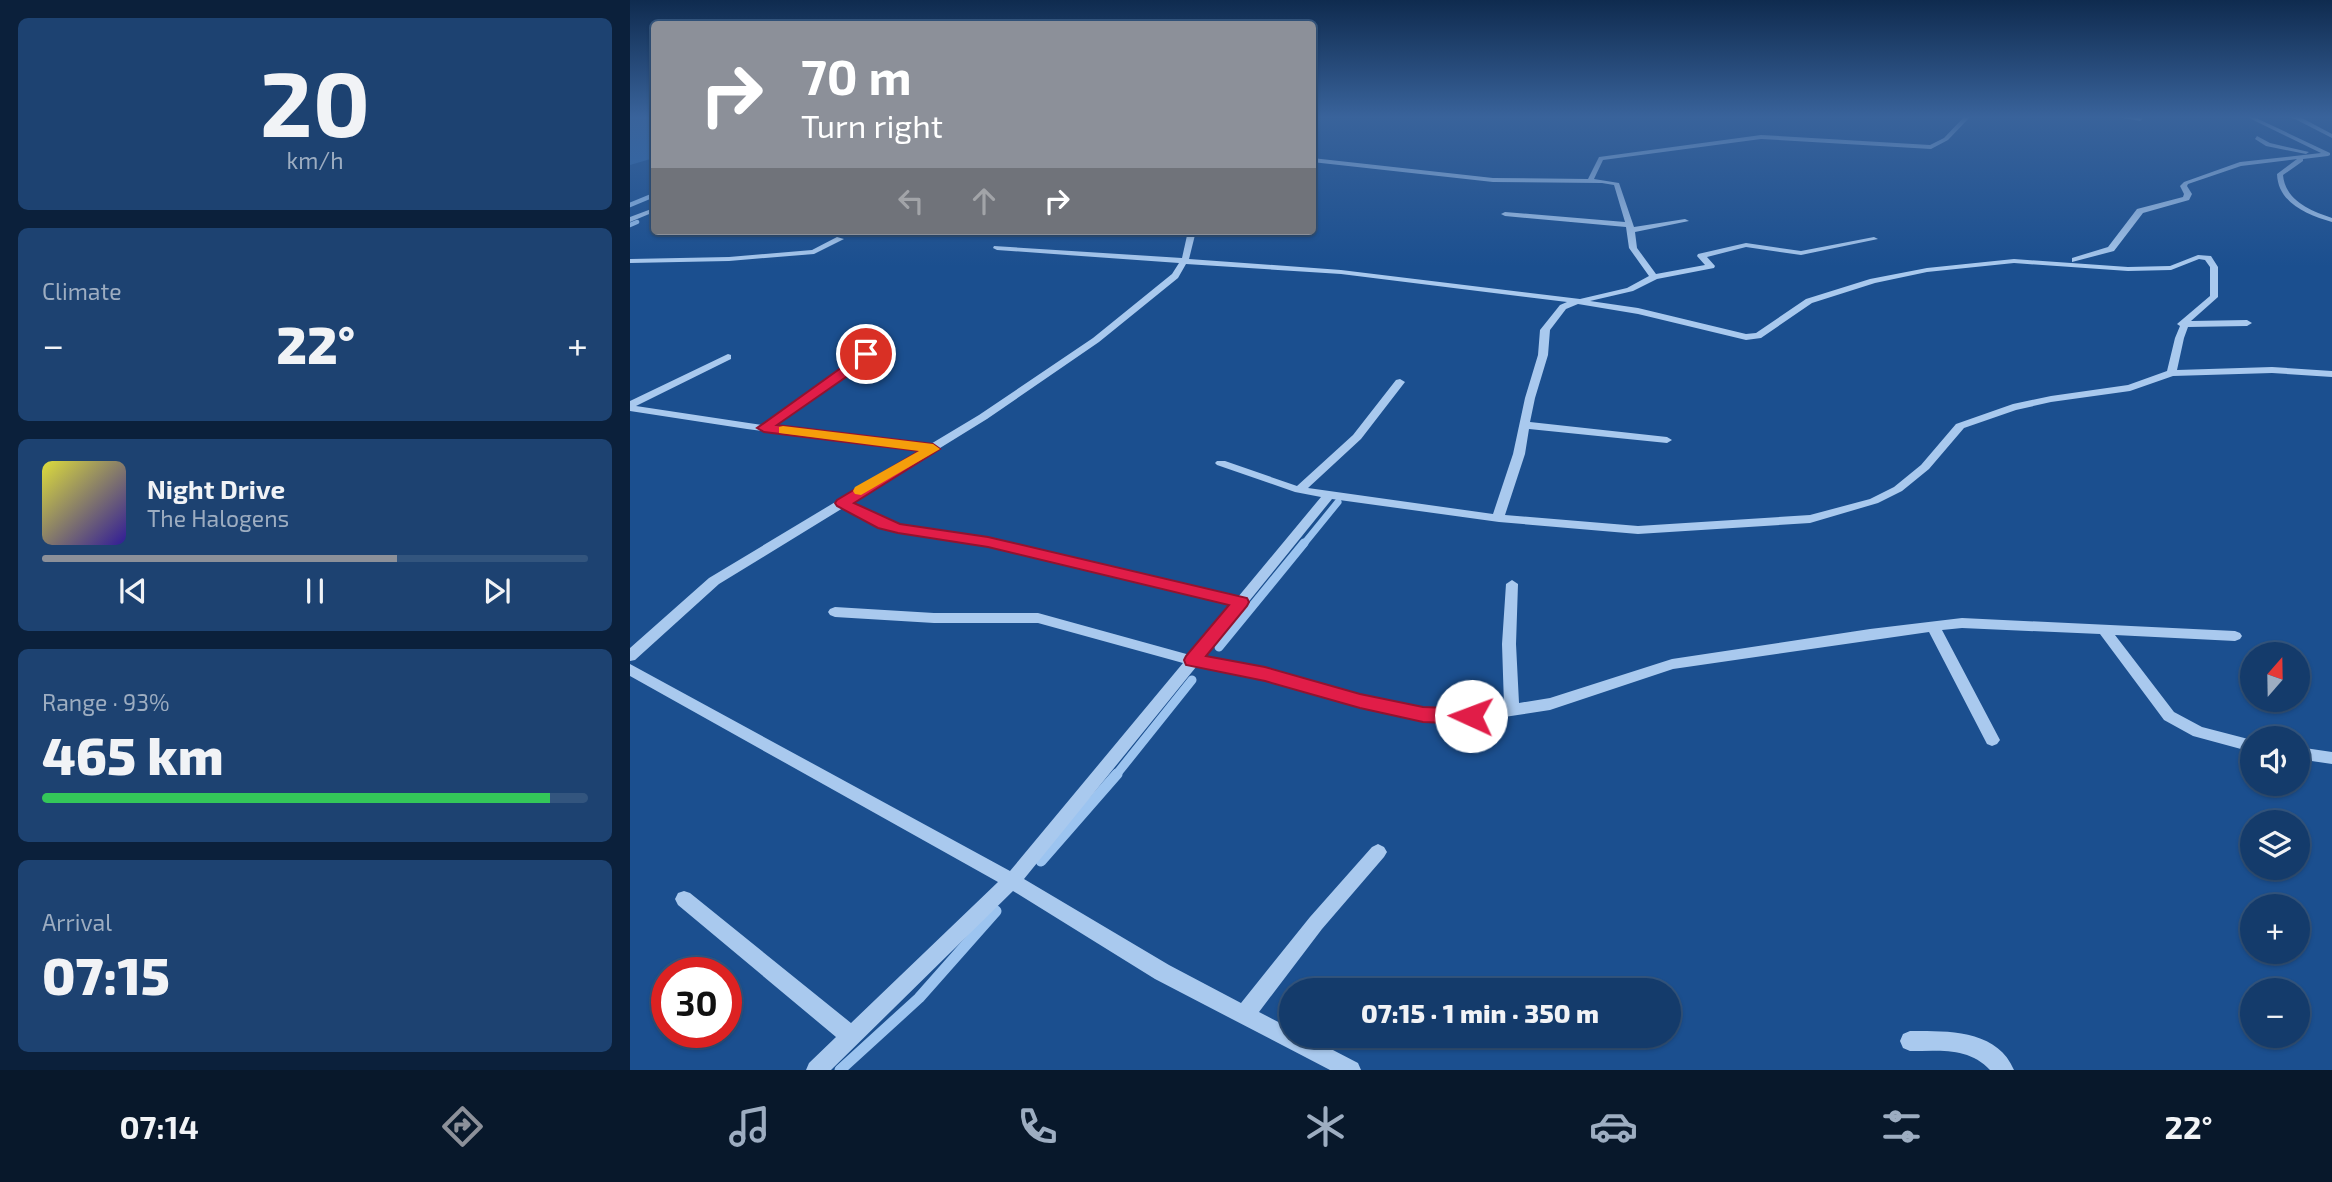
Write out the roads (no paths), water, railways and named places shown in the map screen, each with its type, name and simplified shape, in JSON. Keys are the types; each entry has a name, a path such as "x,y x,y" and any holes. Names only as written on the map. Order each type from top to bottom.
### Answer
{"street":[{"path":"1375,167 1493,180 1590,181 1617,184 1630,227 1633,248 1654,277"},
{"path":"1590,181 1597,167"},
{"path":"2061,262 2087,258 2111,249 2140,211 2186,198 2188,194 2183,186 2186,183 2232,167"},
{"path":"2291,167 2280,174 2280,184 2300,207 2332,220"},
{"path":"634,218 651,211"},
{"path":"1505,214 1630,227 1685,221"},
{"path":"630,656 714,581 1016,396 1150,299 1175,276 1184,261 1191,235"},
{"path":"630,261 729,259 814,252 840,239"},
{"path":"1499,518 1519,454 1544,355 1545,330 1563,307 1647,283 1654,277 1710,268 1701,256 1746,245 1801,253 1874,239"},
{"path":"997,248 1341,272 1577,301 1638,311 1728,333 1758,336 1809,301 1873,281 1973,263 2061,262 2139,269 2171,268 2199,257 2208,258 2214,267 2214,297 2198,307 2182,324 2172,373"},
{"path":"2182,324 2247,323"},
{"path":"764,428 855,365 866,354"},
{"path":"630,407 728,357"},
{"path":"1221,463 1299,489 1329,495 1499,518 1638,530 1810,519 1874,501 1898,489 1924,467 1959,426 2013,407 2130,388 2172,373 2272,370 2332,374"},
{"path":"1299,489 1357,437 1400,382"},
{"path":"630,407 764,428 933,449"},
{"path":"1525,425 1667,440"},
{"path":"816,1070 1012,881 1329,495"},
{"path":"843,503 884,524 898,528 988,542 1241,602"},
{"path":"1512,584 1509,644 1512,710"},
{"path":"835,612 934,618 1038,618 1193,660 1265,674 1360,701 1423,715 1471,716 1550,705 1672,664 1962,623 2235,636"},
{"path":"1933,627 1992,740"},
{"path":"2104,629 2169,716 2198,732 2240,743"},
{"path":"630,669 1012,881 1162,972 1351,1070"},
{"path":"2310,755 2332,758"},
{"path":"1244,1015 1316,923 1378,852"},
{"path":"684,899 851,1036"},
{"path":"1910,1041 1964,1041 1994,1057 2004,1070"}],"waterway":[{"path":"630,205 651,196"},
{"path":"630,225 637,222"},
{"path":"1303,545 1338,502"},
{"path":"1219,647 1304,543"},
{"path":"1116,775 1192,680"},
{"path":"1041,861 1117,774"},
{"path":"840,1070 919,998 996,911"}]}
